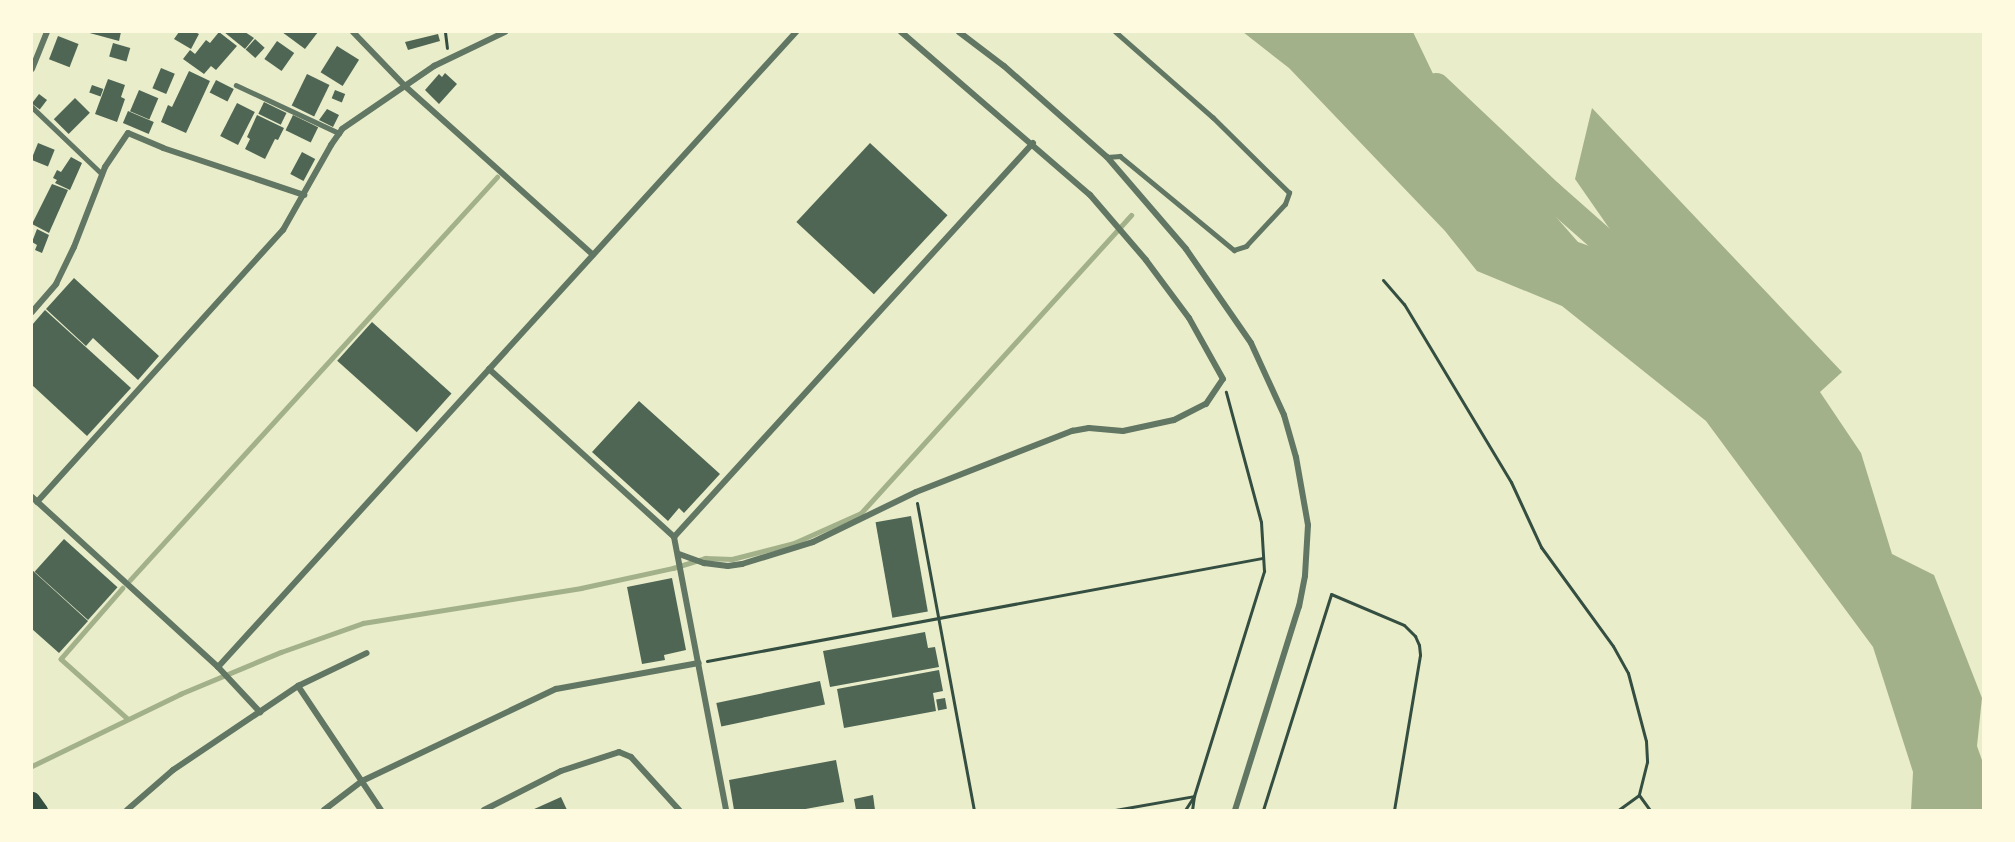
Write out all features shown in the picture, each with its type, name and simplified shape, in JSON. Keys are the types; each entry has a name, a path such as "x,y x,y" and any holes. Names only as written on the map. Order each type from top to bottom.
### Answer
{"main road":[{"path":"32,799 40,810"}],"street":[{"path":"32,69 47,32"},
{"path":"353,32 406,87 593,255"},
{"path":"260,712 218,667 34,500 283,230 339,134 434,66 505,32"},
{"path":"218,667 796,32"},
{"path":"679,554 716,565 742,564 813,542 915,492 1072,431 1089,428 1123,431 1174,420 1206,404 1223,380 1189,318 1146,260 1090,195 1033,143 901,32"},
{"path":"959,32 1004,66 1107,158 1186,249 1251,343 1284,414 1303,494 1308,551 1299,606 1235,810"},
{"path":"32,312 56,284 74,247 102,174 123,136 128,133 163,148 304,195"},
{"path":"674,537 1033,143"},
{"path":"489,369 674,537 726,810"},
{"path":"127,810 173,770 298,686 367,652"},
{"path":"324,810 362,781 556,689 699,663"},
{"path":"298,686 381,810"},
{"path":"484,810 561,771 619,752 632,757 679,810"}],"lane":[{"path":"1107,158 1120,156 1234,250 1246,246 1285,204 1289,193 1214,118 1115,32"},
{"path":"236,85 339,134"},
{"path":"32,107 102,174"}],"path":[{"path":"445,32 446,47 452,57"},
{"path":"1383,280 1404,304 1511,482 1542,548 1613,646 1628,672 1646,741 1647,762 1639,795 1618,810"},
{"path":"1192,810 1194,796 1264,571 1261,522 1223,380"},
{"path":"915,492 974,810"},
{"path":"699,663 1262,558"},
{"path":"1263,810 1331,594 1404,625 1415,636 1419,645 1420,655 1394,810"},
{"path":"1639,795 1650,810"},
{"path":"1115,810 1194,796"},
{"path":"1185,810 1194,796"}],"shaded area":[{"path":"1243,32 1413,32 1436,80 1578,242 1632,261 1575,179 1592,108 1842,372 1820,392 1861,453 1892,554 1934,575 1982,698 1977,746 1983,763 1983,810 1911,810 1913,772 1873,647 1706,421 1562,306 1477,271 1445,231 1289,68"}],"building":[{"path":"86,32 121,32 119,41"},
{"path":"179,32 199,34 191,49 174,39"},
{"path":"219,32 237,46 216,70 211,66 204,74 183,59 190,50 195,54 206,40 210,43"},
{"path":"224,32 245,32 254,38 245,49"},
{"path":"282,32 318,32 305,49"},
{"path":"438,34 440,41 408,50 405,42"},
{"path":"58,36 79,44 70,67 49,59"},
{"path":"255,39 265,48 255,58 246,49"},
{"path":"277,41 294,53 282,71 264,59"},
{"path":"113,43 130,48 126,61 109,56"},
{"path":"337,46 359,60 343,86 321,72"},
{"path":"161,68 175,74 166,94 152,88"},
{"path":"189,71 210,81 186,133 161,122 168,105 172,107"},
{"path":"445,73 457,84 439,104 425,90 439,74 442,77"},
{"path":"307,74 329,85 314,116 292,105"},
{"path":"108,79 125,85 121,97 125,99 117,122 95,114"},
{"path":"216,80 234,89 227,102 210,92"},
{"path":"92,85 103,89 101,97 89,93"},
{"path":"139,90 158,98 149,119 130,111"},
{"path":"335,90 345,94 342,102 332,98"},
{"path":"39,94 47,100 40,110 32,104"},
{"path":"75,98 90,113 69,134 54,119"},
{"path":"264,102 286,113 281,125 258,114"},
{"path":"237,103 255,112 238,145 220,136"},
{"path":"327,109 339,115 333,127 319,120"},
{"path":"128,111 154,122 149,134 123,123"},
{"path":"257,115 284,128 278,140 275,139 265,159 245,149 250,139 247,137"},
{"path":"293,115 318,127 311,143 286,130"},
{"path":"38,143 55,150 48,166 32,160"},
{"path":"870,143 948,215 874,294 796,222"},
{"path":"302,152 315,159 304,181 290,174"},
{"path":"71,157 82,163 70,190 55,183 57,180 53,178 57,170 61,172"},
{"path":"52,184 68,190 49,233 32,224"},
{"path":"37,229 49,235 42,253 35,250 37,245 32,242"},
{"path":"74,278 159,356 138,380 93,338 86,346 46,309"},
{"path":"45,310 131,388 87,436 32,385 32,325"},
{"path":"372,322 452,394 417,432 337,361"},
{"path":"639,401 720,474 684,513 679,508 668,521 592,452"},
{"path":"911,516 928,612 892,618 876,522"},
{"path":"64,539 118,587 88,620 35,572"},
{"path":"32,570 88,621 59,653 32,629"},
{"path":"672,578 686,650 664,655 665,660 642,664 627,587"},
{"path":"925,632 928,648 935,647 939,667 830,687 823,651"},
{"path":"939,670 943,691 933,693 936,711 844,728 837,689"},
{"path":"820,681 825,704 721,727 716,703"},
{"path":"945,698 947,709 938,710 936,700"},
{"path":"836,760 844,802 800,810 734,810 729,780"},
{"path":"873,795 875,810 856,810 854,799"},
{"path":"561,797 567,810 532,810"}],"waterway":[{"path":"1436,86 1549,193 1651,283"},
{"path":"130,580 497,177"},
{"path":"32,766 180,694 281,652 363,623 581,588 673,568 705,558 732,559 794,543 861,513 1131,215"},
{"path":"123,588 61,659 127,718"}]}
